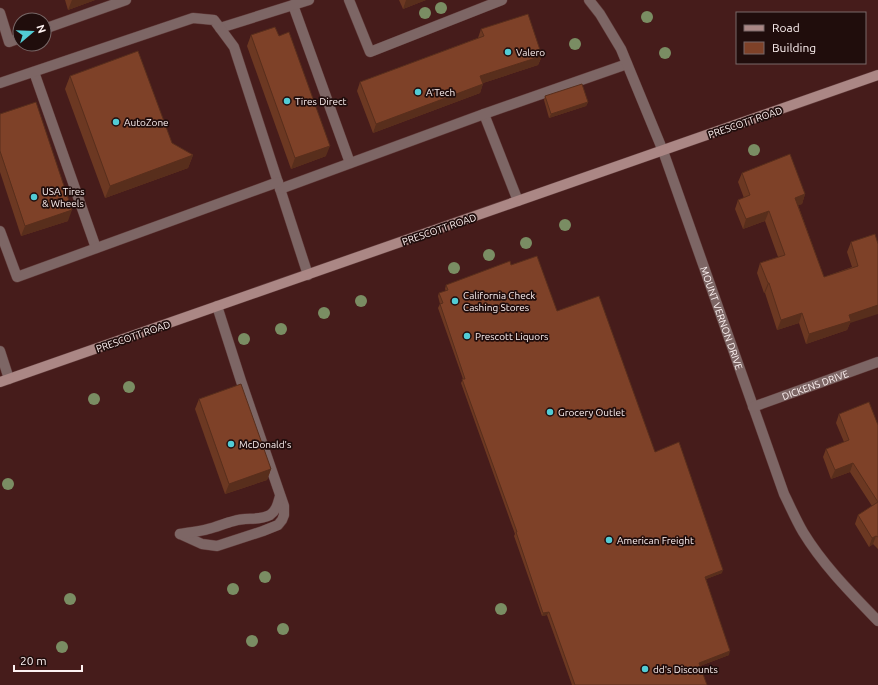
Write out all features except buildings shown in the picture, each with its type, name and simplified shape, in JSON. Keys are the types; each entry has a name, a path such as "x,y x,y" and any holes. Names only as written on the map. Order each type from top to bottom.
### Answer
{"main road":[{"name":"PRESCOTT ROAD","path":"5,380 878,75"}],"street":[{"path":"52,27 126,0"},
{"path":"220,28 309,0"},
{"path":"349,0 370,52 502,0"},
{"name":"MOUNT VERNON DRIVE","path":"589,0 600,14 621,49 663,150 784,494 803,532 828,567 878,620"},
{"path":"293,5 350,163"},
{"path":"0,13 9,42 12,41"},
{"path":"0,83 193,18 214,20 234,47 308,275"},
{"path":"0,231 17,277 279,185 350,163 627,64"},
{"path":"34,72 96,248"},
{"path":"484,114 518,202"},
{"path":"217,306 243,388 284,506 284,515 278,525 217,546 202,544 180,534 206,530 236,520 267,516 275,511 278,506 280,496"},
{"path":"0,351 5,380"},
{"name":"DICKENS DRIVE","path":"753,407 878,362"}],"place":[{"name":"Valero","path":"508,52"},
{"name":"A'Tech","path":"418,92"},
{"name":"Tires Direct","path":"287,101"},
{"name":"AutoZone","path":"116,122"},
{"name":"USA Tires & Wheels","path":"34,197"},
{"name":"California Check Cashing Stores","path":"455,301"},
{"name":"Prescott Liquors","path":"467,336"},
{"name":"Grocery Outlet","path":"550,412"},
{"name":"McDonald's","path":"231,444"},
{"name":"American Freight","path":"609,540"},
{"name":"dd's Discounts","path":"645,669"}]}
